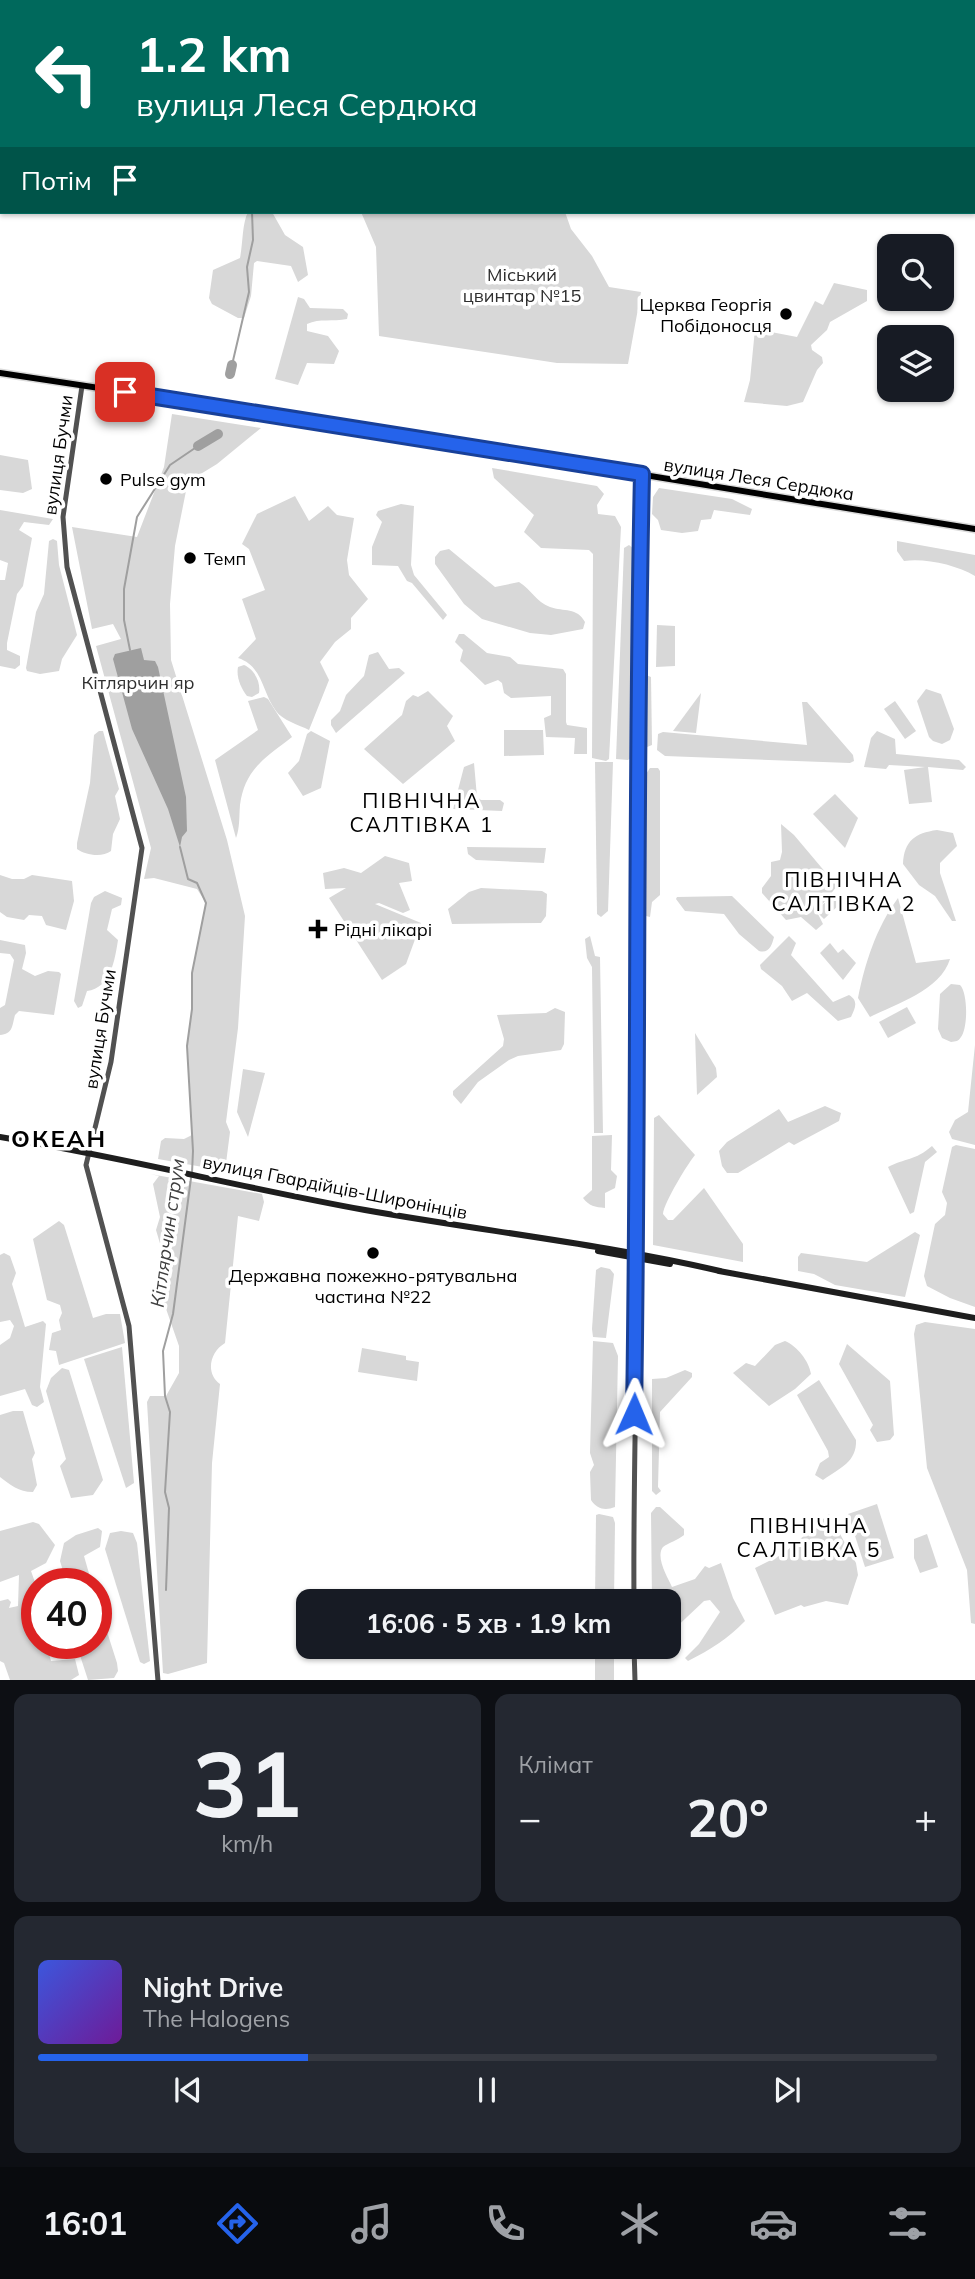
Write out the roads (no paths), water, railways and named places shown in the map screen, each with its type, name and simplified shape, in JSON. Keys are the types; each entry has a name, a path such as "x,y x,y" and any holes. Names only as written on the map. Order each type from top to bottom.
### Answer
{"main road":[{"name":"вулиця Леся Сердюка","path":"0,373 277,415 975,529"},
{"name":"вулиця Гвардійців-Широнінців","path":"0,1137 88,1152 360,1209 635,1255 975,1318"}],"street":[{"name":"вулиця Бучми","path":"82,386 62,517 67,567 142,848 111,1062 88,1152 90,1183 129,1326 158,1680"},
{"path":"634,1589 635,1341 631,1302 635,1255 637,762 642,474"},
{"path":"634,1659 635,1680"}],"waterway":[{"name":"Кітлярчин струм","path":"232,365 249,292 247,267 253,240 252,214"},
{"path":"230,374 232,365"},
{"path":"198,446 218,434"},
{"name":"Кітлярчин струм","path":"130,650 124,620 124,589 137,517 170,465 198,446"},
{"name":"Кітлярчин струм","path":"180,847 188,879 197,883 206,903 192,973 192,1009 187,1046 192,1173"},
{"name":"Кітлярчин струм","path":"166,1590 169,1508 165,1492 170,1412 165,1396 163,1351 173,1314 191,1178"}],"place":[{"name":"Церква Георгія Побідоносця","path":"786,314"},
{"name":"Pulse gym","path":"106,479"},
{"name":"Темп","path":"190,558"},
{"name":"Рідні лікарі","path":"318,929"},
{"name":"Державна пожежно-рятувальна частина №22","path":"373,1253"}],"district":[{"name":"ПІВНІЧНА САЛТІВКА 1","path":"422,812"},
{"name":"ПІВНІЧНА САЛТІВКА 2","path":"844,891"},
{"name":"ОКЕАН","path":"59,1138"},
{"name":"ПІВНІЧНА САЛТІВКА 5","path":"809,1537"}],"park label":[{"name":"Міський цвинтар №15","path":"522,284"},
{"name":"Кітлярчин яр","path":"138,682"}]}
